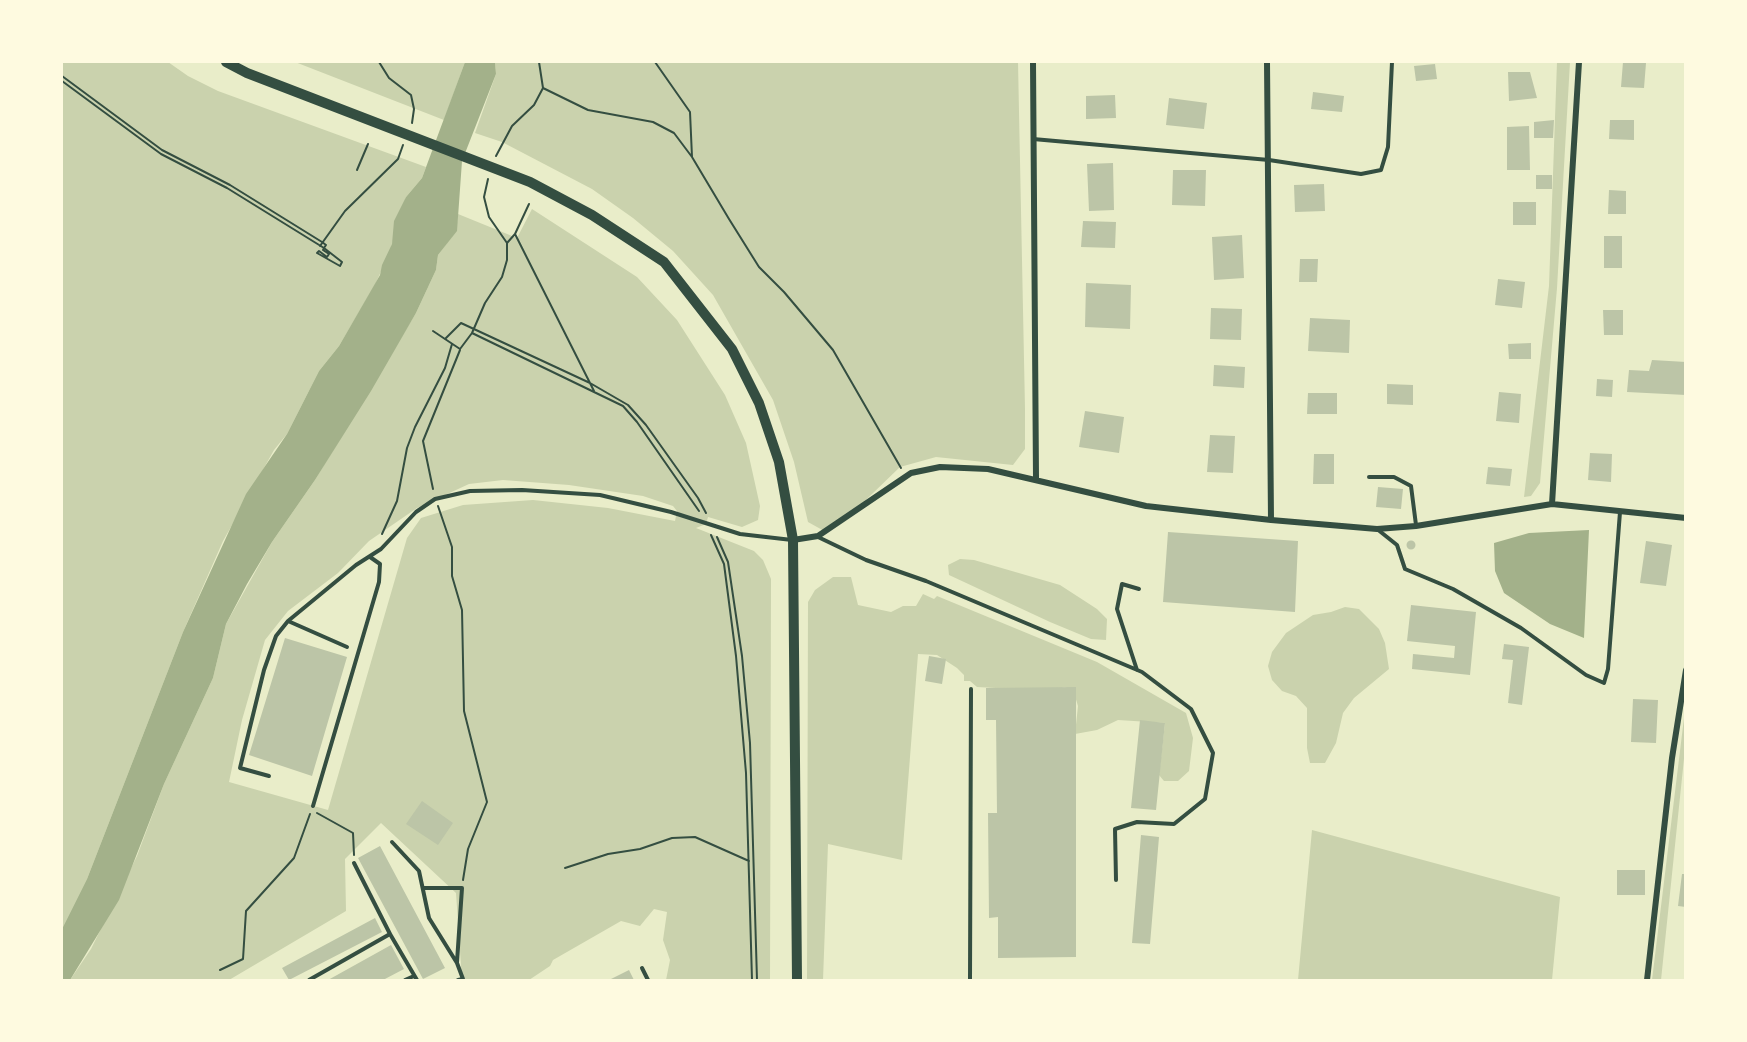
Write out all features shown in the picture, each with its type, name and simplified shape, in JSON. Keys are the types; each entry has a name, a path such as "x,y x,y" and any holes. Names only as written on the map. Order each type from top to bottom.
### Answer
{"main road":[{"path":"226,62 247,73 530,182 592,215 664,262 732,349 759,403 779,462 793,540 797,981"}],"street":[{"path":"1034,62 1036,478"},
{"path":"1267,62 1271,520"},
{"path":"1552,504 1579,62"},
{"path":"793,540 818,536 911,473 940,467 988,470 1036,478 1146,506 1377,529 1416,526 1552,504 1686,518"},
{"path":"1647,981 1672,758 1686,670"}],"lane":[{"path":"1033,139 1269,160 1361,174 1381,170 1388,147 1392,62"},
{"path":"1369,477 1394,477 1411,486 1416,526"},
{"path":"269,776 240,768 264,670 276,636 288,621 381,549 416,512 435,500 470,491 522,490 588,494 671,512 740,534 793,540"},
{"path":"1377,529 1397,545 1405,569 1453,589 1521,628 1586,675 1604,683 1608,669 1620,512"},
{"path":"818,536 866,560 927,581 1137,670 1191,710 1213,753 1205,799 1174,824 1137,822 1115,829 1116,880"},
{"path":"313,806 379,582 380,564 370,557"},
{"path":"1137,670 1116,609 1122,584 1139,589"},
{"path":"288,621 346,647"},
{"path":"970,981 971,689"},
{"path":"392,842 419,871 429,918 457,963 464,979 458,981"},
{"path":"354,863 390,934 416,978 405,981"},
{"path":"424,888 462,888 457,963"},
{"path":"309,981 390,934"},
{"path":"642,968 648,981"}],"path":[{"path":"379,62 389,78 411,96 414,109 408,132"},
{"path":"494,162 512,126 534,105 543,88 539,62"},
{"path":"655,62 690,112 692,158"},
{"path":"62,76 162,150 230,185 326,244 323,249"},
{"path":"62,81 160,154 226,188 320,246 323,249 329,254 327,257 319,251 318,253 336,265 342,262 323,249"},
{"path":"543,88 588,110 653,122 674,133 692,158 759,267 784,292 833,350 900,467 911,473"},
{"path":"320,246 345,211 398,159 404,141"},
{"path":"357,170 368,144"},
{"path":"472,333 485,303 502,277 507,260 507,243 489,217 484,197 489,173"},
{"path":"507,243 515,234 529,204"},
{"path":"515,234 594,391"},
{"path":"445,339 461,323 590,383 628,405 646,425 698,498 713,527 728,562 742,656 750,743 757,981"},
{"path":"380,538 397,501 407,448 415,427 441,377 452,344 433,331"},
{"path":"460,349 423,441 435,500 452,546 452,576 462,610 464,711 487,802 468,849 462,888"},
{"path":"746,773 752,981"},
{"path":"220,970 243,959 246,911 294,858 311,810 353,832 354,863"},
{"path":"565,868 608,854 640,849 672,838 695,837 749,861"}],"shaded area":[{"path":"62,62 168,62 188,76 218,91 426,167 422,178 406,197 390,251 375,285 339,346 319,371 287,434 274,450 223,541 183,632 87,879 62,929"},
{"path":"295,62 465,62 444,120"},
{"path":"465,62 495,62 496,74 462,161 457,231 438,255 436,270 416,313 371,391 247,584 226,624 213,678 164,784 119,900 70,980 62,980 62,929 87,879 183,632 246,494 287,434 319,371 339,346 380,275 392,244 394,221 406,197 422,178"},
{"path":"495,62 1018,62 1025,449 1013,465 936,457 900,467 843,522 826,532 808,522 794,462 773,400 713,295 673,251 633,218 592,189 502,142 475,133 496,74"},
{"path":"1557,62 1570,62 1557,288 1540,483 1531,496 1524,497 1549,286"},
{"path":"532,209 637,277 677,320 725,395 746,443 760,506 758,520 742,527 708,517 706,524 696,528 754,551 763,560 771,579 770,980 666,980 670,960 663,940 667,912 654,909 640,926 621,921 553,960 550,966 529,980 462,980 456,893 381,823 345,859 346,911 229,980 70,980 91,949 137,856 164,784 213,678 226,624 272,542 315,480 416,313 436,270 438,255 456,231 458,214 517,238","holes":["503,480 569,485 643,496 673,506 677,511 675,521 608,508 533,500 463,505 421,518 407,538 328,810 229,782 242,720 265,640 288,611 338,573 369,541 417,508 469,484"]},
{"path":"1589,530 1584,638 1550,624 1504,593 1495,571 1494,543 1529,533"},
{"path":"960,559 974,560 1060,585 1097,609 1107,619 1106,640 1091,639 949,575 948,565"},
{"path":"833,577 851,577 858,605 891,612 903,606 916,606 923,594 934,599 937,596 1097,662 1186,713 1193,738 1189,771 1178,781 1164,781 1159,775 1165,723 1118,720 1097,730 1075,734 1078,706 1074,693 1065,687 1051,691 977,687 970,681 964,681 964,675 957,668 937,655 918,654 902,860 828,844 823,980 807,980 808,602 815,590"},
{"path":"1345,607 1359,609 1379,629 1385,643 1389,669 1354,698 1343,713 1336,743 1325,763 1310,763 1307,748 1307,708 1296,696 1282,691 1272,680 1268,666 1272,652 1286,633 1313,615"},
{"path":"1685,710 1685,749 1661,980 1652,980"},
{"path":"1312,830 1560,897 1552,980 1298,980"}],"building":[{"path":"1623,62 1646,63 1644,88 1621,87"},
{"path":"1435,64 1437,79 1416,81 1414,66"},
{"path":"1508,72 1530,72 1537,98 1509,101"},
{"path":"1313,92 1344,96 1342,112 1311,109"},
{"path":"1115,95 1116,118 1086,119 1086,96"},
{"path":"1169,98 1207,103 1204,129 1166,125"},
{"path":"1554,120 1553,138 1534,138 1534,122"},
{"path":"1610,120 1634,120 1634,140 1609,139"},
{"path":"1529,126 1530,170 1507,170 1507,127"},
{"path":"1113,163 1114,210 1089,211 1087,164"},
{"path":"1173,170 1206,170 1205,206 1172,205"},
{"path":"1536,175 1552,175 1552,189 1536,189"},
{"path":"1324,184 1325,211 1295,212 1294,185"},
{"path":"1609,190 1626,191 1626,214 1608,214"},
{"path":"1513,202 1536,202 1536,225 1513,225"},
{"path":"1083,221 1116,222 1115,248 1081,247"},
{"path":"1242,235 1244,278 1214,280 1212,237"},
{"path":"1604,236 1622,236 1622,268 1604,268"},
{"path":"1300,259 1318,259 1317,282 1299,282"},
{"path":"1498,279 1525,282 1522,308 1495,305"},
{"path":"1086,283 1131,285 1130,329 1085,327"},
{"path":"1211,308 1242,309 1241,340 1210,339"},
{"path":"1603,310 1623,310 1623,335 1604,335"},
{"path":"1310,318 1350,320 1349,353 1308,351"},
{"path":"1531,343 1531,359 1509,359 1508,344"},
{"path":"1652,360 1686,362 1686,395 1627,392 1629,370 1649,371"},
{"path":"1214,365 1245,367 1244,388 1213,386"},
{"path":"1597,379 1613,380 1612,397 1596,396"},
{"path":"1387,384 1413,385 1413,405 1387,404"},
{"path":"1499,392 1521,394 1519,423 1496,421"},
{"path":"1308,393 1337,393 1337,414 1307,414"},
{"path":"1085,411 1124,417 1119,453 1079,447"},
{"path":"1210,435 1235,436 1233,473 1207,472"},
{"path":"1590,453 1612,454 1611,482 1588,480"},
{"path":"1314,454 1334,454 1334,484 1313,484"},
{"path":"1488,467 1512,469 1510,486 1486,484"},
{"path":"1378,487 1403,489 1401,509 1376,507"},
{"path":"1168,532 1298,541 1295,612 1163,602"},
{"path":"1411,541 1415,545 1411,549 1407,545"},
{"path":"1646,541 1672,545 1666,586 1640,583"},
{"path":"1411,605 1476,612 1470,675 1412,669 1413,654 1454,658 1455,646 1407,641"},
{"path":"285,638 347,657 312,776 249,755"},
{"path":"1504,644 1529,647 1522,705 1508,703 1513,660 1502,659"},
{"path":"929,656 946,659 942,684 925,681"},
{"path":"1076,687 1076,957 998,958 998,917 989,918 988,813 997,813 996,720 986,720 986,688"},
{"path":"1633,699 1658,700 1656,743 1631,742"},
{"path":"1140,720 1165,723 1156,810 1131,808"},
{"path":"422,801 453,823 438,845 406,824"},
{"path":"1141,835 1159,837 1150,944 1132,943"},
{"path":"380,846 445,968 423,979 358,858"},
{"path":"1617,870 1645,870 1645,895 1617,895"},
{"path":"1682,874 1686,874 1686,907 1678,906"},
{"path":"375,918 382,932 289,980 282,968"},
{"path":"391,945 404,969 383,980 328,980"},
{"path":"629,970 634,980 609,980"}]}
